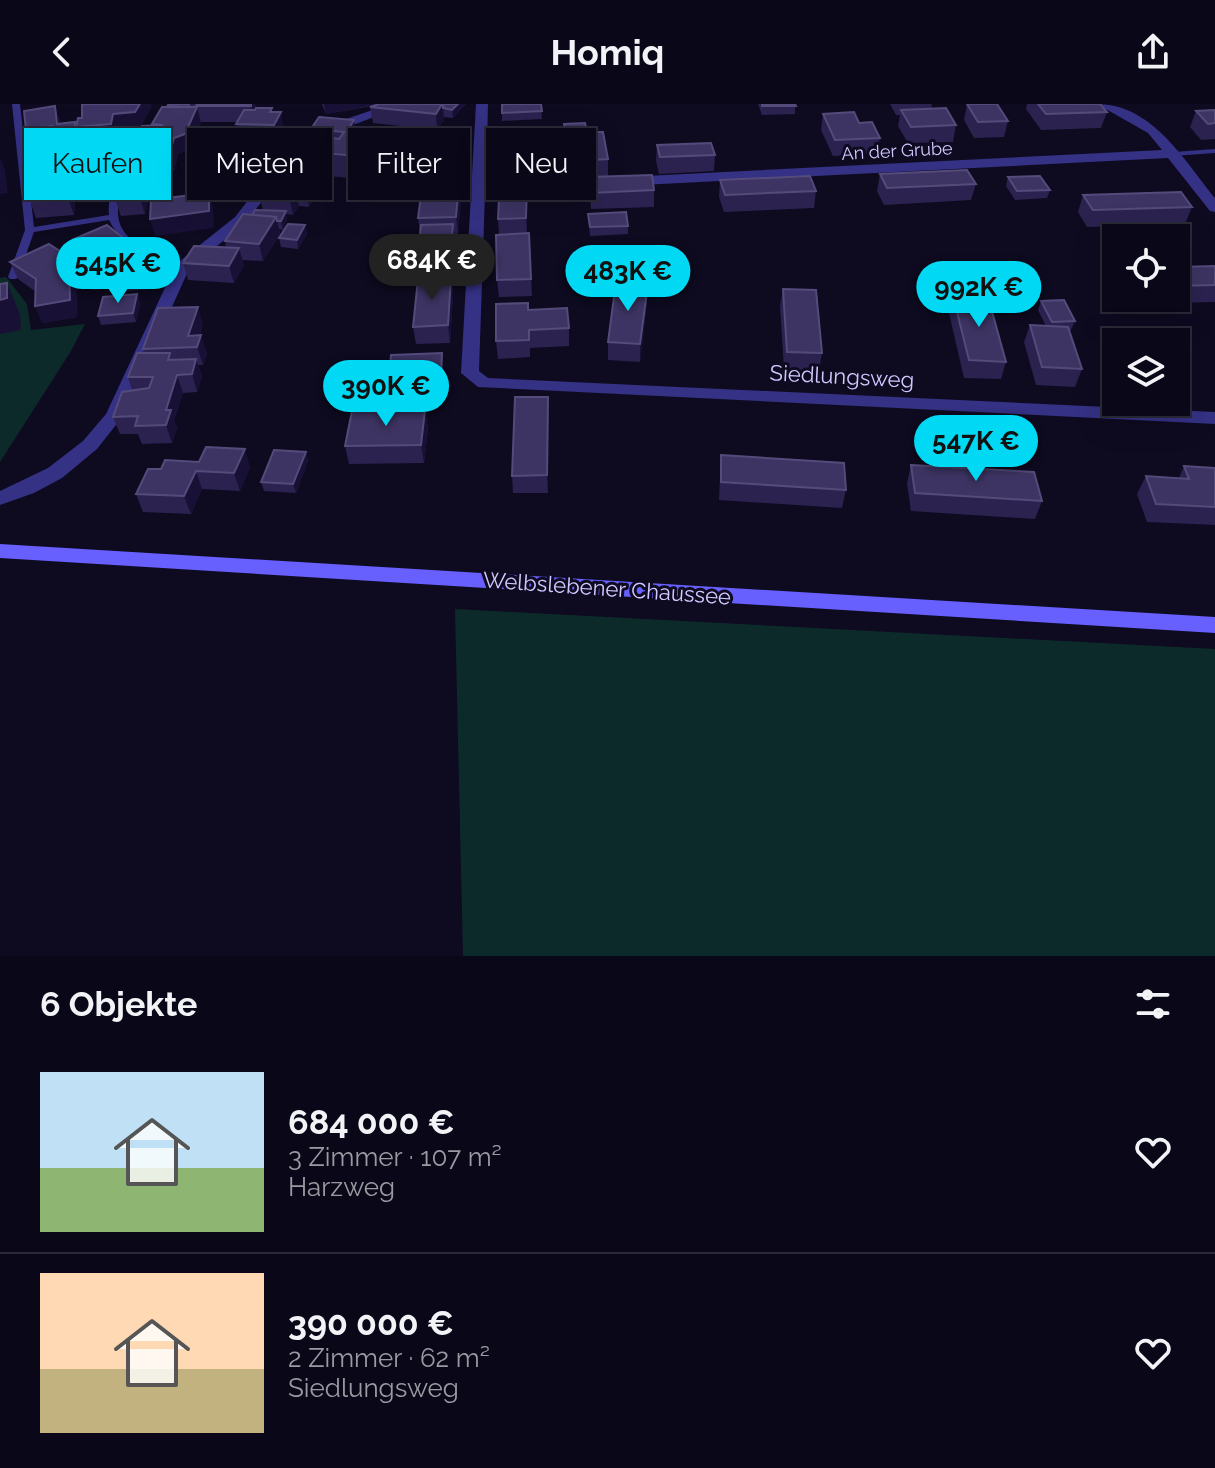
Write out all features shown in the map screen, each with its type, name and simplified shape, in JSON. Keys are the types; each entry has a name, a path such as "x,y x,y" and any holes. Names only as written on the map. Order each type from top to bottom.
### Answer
{"main road":[{"name":"Welbslebener Chaussee","path":"0,551 1215,625"}],"street":[{"path":"0,498 55,473 90,445 114,416 182,267 240,220 292,154 309,140 339,125 402,104"},
{"path":"479,189 482,104"},
{"path":"1103,104 1153,130 1215,208"},
{"name":"An der Grube","path":"479,189 1173,154"},
{"name":"Siedlungsweg","path":"479,189 470,373 484,383 1215,418"}],"lane":[{"path":"13,277 30,230 28,186 22,166 16,104"},
{"path":"1173,154 1215,151"},
{"path":"112,200 111,217 118,232 159,259 182,267"},
{"path":"30,230 111,217"}],"green space":[{"path":"6,277 27,304 31,330 85,324 0,462 0,278"},
{"path":"455,609 1215,649 1215,956 463,956"}],"building":[{"path":"82,104 140,104 135,112 113,114 111,124 76,127 78,118 82,118"},
{"path":"189,104 188,107 167,107 168,105"},
{"path":"251,104 251,106 196,106"},
{"path":"379,104 442,104 436,114 370,107"},
{"path":"443,104 458,104 452,110 443,108"},
{"path":"502,104 541,104 542,111 502,113"},
{"path":"795,104 796,106 762,106"},
{"path":"967,104 997,104 1008,121 978,122"},
{"path":"1038,104 1100,104 1107,112 1046,114"},
{"path":"55,106 57,124 75,122 74,128 26,128 24,111"},
{"path":"162,107 197,107 185,134 174,138 171,148 171,128 141,128 163,125 152,124"},
{"path":"272,108 270,112 281,112 274,125 236,124 244,110"},
{"path":"946,108 956,125 911,127 901,110"},
{"path":"1215,110 1215,123 1208,124 1196,111"},
{"path":"854,112 859,123 872,122 880,138 835,140 823,114"},
{"path":"319,117 354,120 348,128 346,155 332,154 332,140 339,139 344,132 332,131 332,128 312,128"},
{"path":"585,123 586,128 565,128 564,124"},
{"path":"596,132 603,132 608,159 596,160"},
{"path":"711,143 715,155 660,157 657,145"},
{"path":"967,170 976,184 887,188 880,174"},
{"path":"652,175 654,190 596,193 596,177"},
{"path":"810,176 816,191 725,195 720,180"},
{"path":"1040,176 1050,190 1017,191 1008,177"},
{"path":"1181,192 1192,207 1093,210 1083,195"},
{"path":"187,196 187,200 209,200 209,211 150,219 151,200"},
{"path":"420,200 457,200 456,217 418,218"},
{"path":"499,200 526,200 526,218 498,219"},
{"path":"255,210 286,211 281,221 277,221 276,217 252,215"},
{"path":"626,212 628,226 590,227 588,214"},
{"path":"243,214 276,217 259,244 225,241"},
{"path":"288,224 305,225 297,240 279,238"},
{"path":"453,224 450,261 417,262 421,225"},
{"path":"107,225 127,241 93,255 74,239"},
{"path":"529,233 531,279 497,280 496,235"},
{"path":"49,244 77,262 69,265 70,300 35,306 36,279 10,262"},
{"path":"194,246 239,248 229,266 183,263"},
{"path":"148,250 144,272 86,273 89,262 110,260 112,253"},
{"path":"1215,266 1215,285 1190,286 1190,267"},
{"path":"451,278 448,325 413,327 418,279"},
{"path":"616,282 648,284 640,344 608,342"},
{"path":"7,283 7,298 0,300 0,284"},
{"path":"783,289 816,290 822,353 787,352"},
{"path":"137,294 133,313 98,316 103,297"},
{"path":"953,296 988,297 1006,362 969,360"},
{"path":"1064,300 1075,321 1052,322 1041,301"},
{"path":"528,303 528,310 567,308 569,328 529,330 529,340 496,341 496,304"},
{"path":"198,307 188,336 201,335 197,347 143,349 158,308"},
{"path":"1030,325 1068,327 1082,369 1042,367"},
{"path":"137,353 170,353 168,360 196,359 192,374 177,375 166,410 171,410 166,425 135,426 138,416 113,417 122,392 149,388 153,377 128,377"},
{"path":"442,353 441,375 389,377 391,355"},
{"path":"515,397 548,397 547,475 512,476"},
{"path":"425,410 421,445 345,446 352,411"},
{"path":"206,447 245,449 234,473 196,471 184,496 136,494 148,469 161,469 165,460 199,462"},
{"path":"274,450 306,452 293,484 261,482"},
{"path":"721,455 844,463 846,490 721,482"},
{"path":"911,465 1034,472 1042,501 915,493"},
{"path":"1184,466 1215,468 1215,507 1156,504 1146,476 1189,479"}]}
